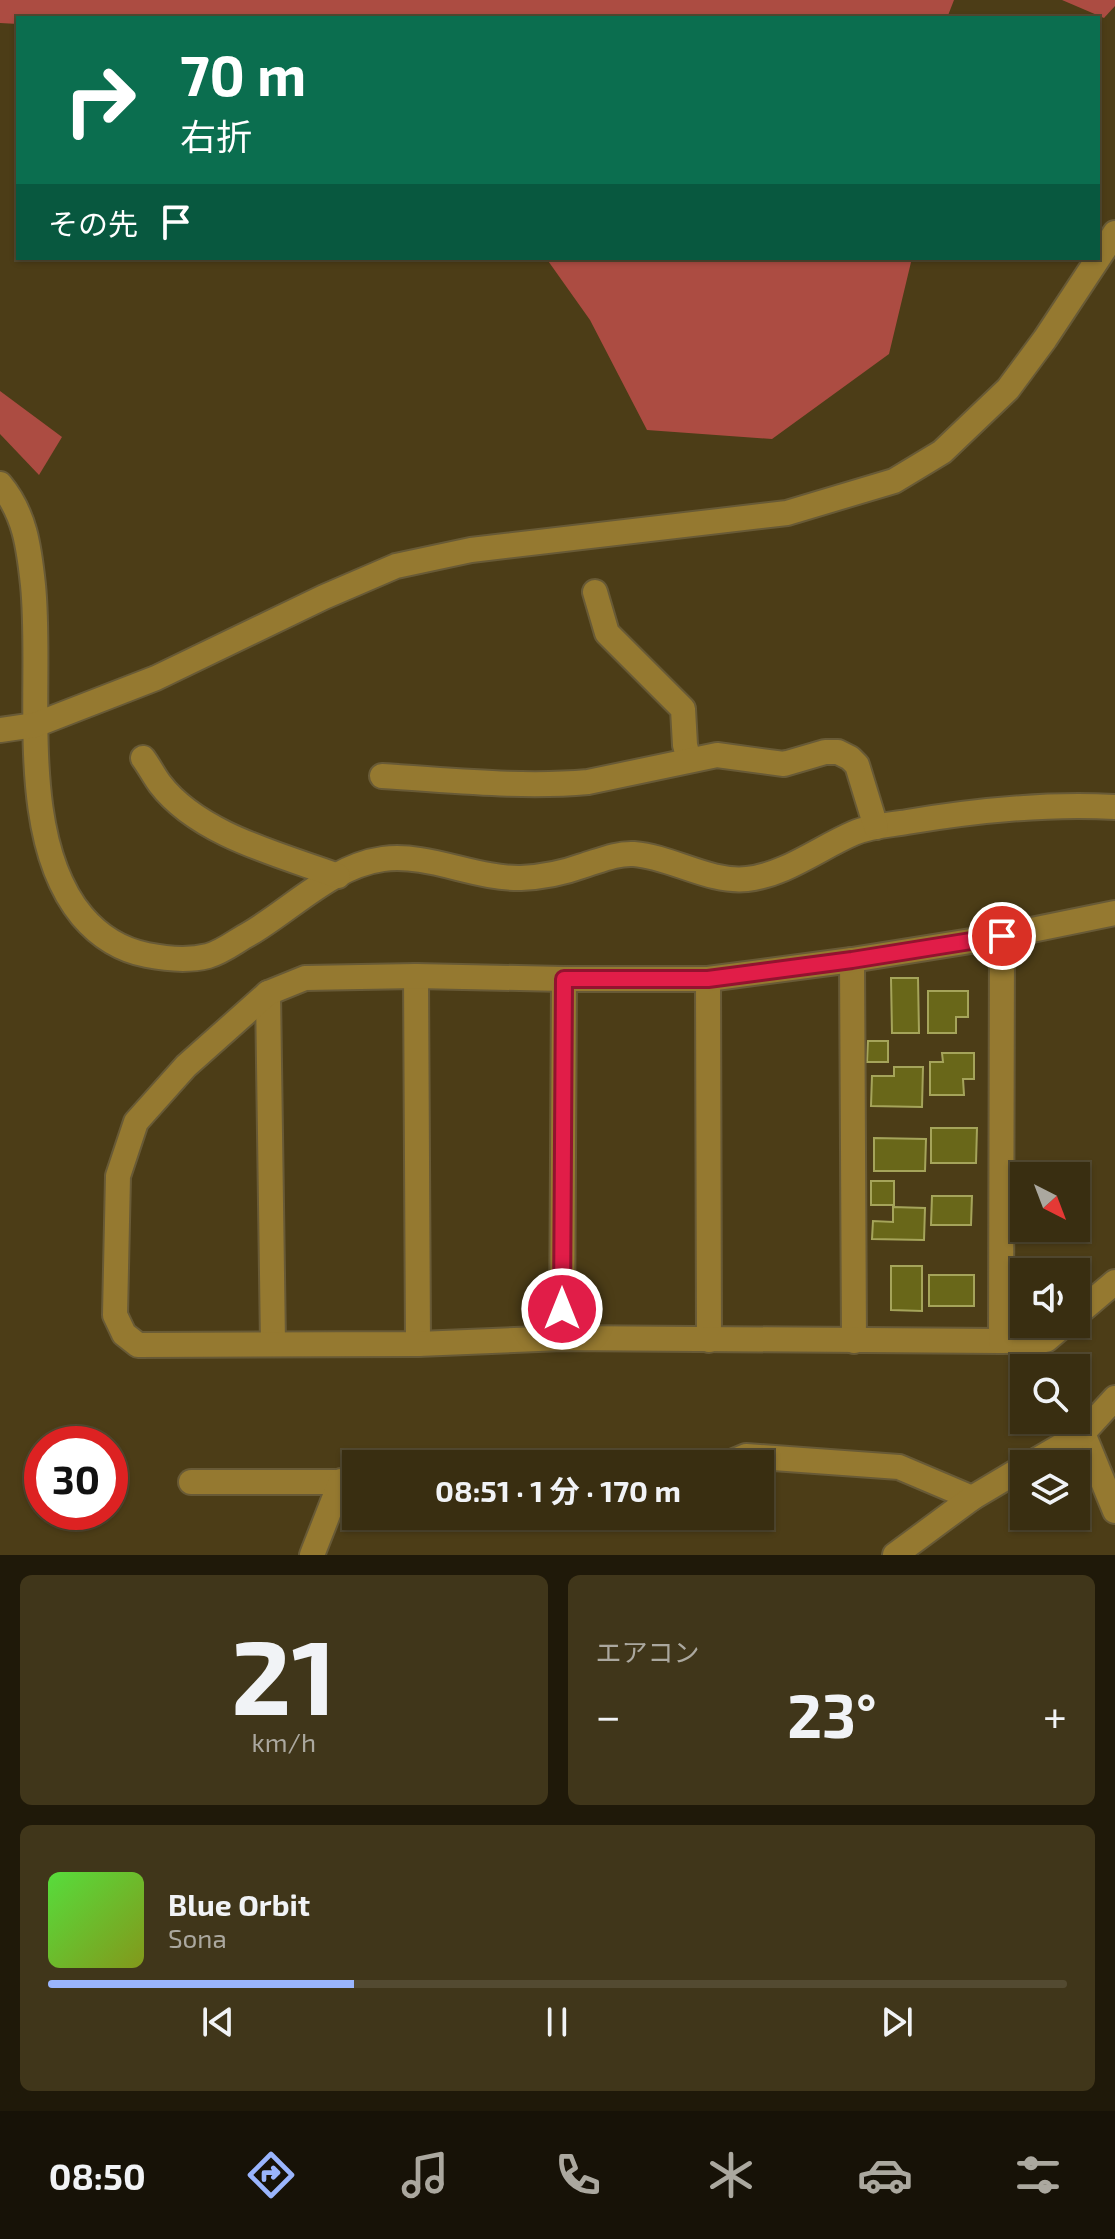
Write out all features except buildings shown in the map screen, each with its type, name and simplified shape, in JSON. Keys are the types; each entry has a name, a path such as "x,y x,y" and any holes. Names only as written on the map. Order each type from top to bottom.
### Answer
{"street":[{"path":"1100,256 1115,233"},
{"path":"0,730 35,725 156,678 396,566 471,550 787,513 894,481 942,452 1008,389 1097,260"},
{"path":"0,484 14,500 28,535 36,617 35,725 40,809 47,847 61,886 92,926 119,946 133,952 177,960 211,956 269,923 287,907 338,876 381,859 405,859 520,878 546,875 603,858 629,854 747,879 783,868 854,833 876,827 947,816 1115,807"},
{"path":"595,592 607,633 683,709 689,760"},
{"path":"382,776 488,783 569,784 717,755 784,764 825,752 838,752 857,765 876,827"},
{"path":"143,758 162,786 184,808 210,825 242,842 338,876"},
{"path":"1048,1338 854,1341 562,1338 418,1344 138,1345 124,1334 115,1315 118,1176 136,1122 186,1066 268,993 305,978 708,979 1002,936 1115,913"},
{"path":"1001,1341 1002,936"},
{"path":"852,960 854,1341"},
{"path":"416,976 418,1344"},
{"path":"562,1338 564,979"},
{"path":"708,979 709,1340"},
{"path":"268,993 273,1344"},
{"path":"1090,1303 1115,1282"},
{"path":"1090,1425 1115,1398"},
{"path":"1054,1450 1081,1434"},
{"path":"1083,1434 1115,1511"},
{"path":"774,1458 899,1467 972,1498"},
{"path":"895,1555 972,1498 1010,1475"},
{"path":"191,1482 342,1482"},
{"path":"312,1555 342,1494"}],"shaded area":[{"path":"0,0 954,0 948,16 16,16 16,24 0,23"},
{"path":"1062,0 1115,0 1115,6 1104,18"},
{"path":"547,260 912,260 889,354 772,439 647,430 590,320"},
{"path":"0,391 62,437 39,475 0,434"}],"route":[{"path":"562,1309 564,979 708,979 1002,936"}]}
